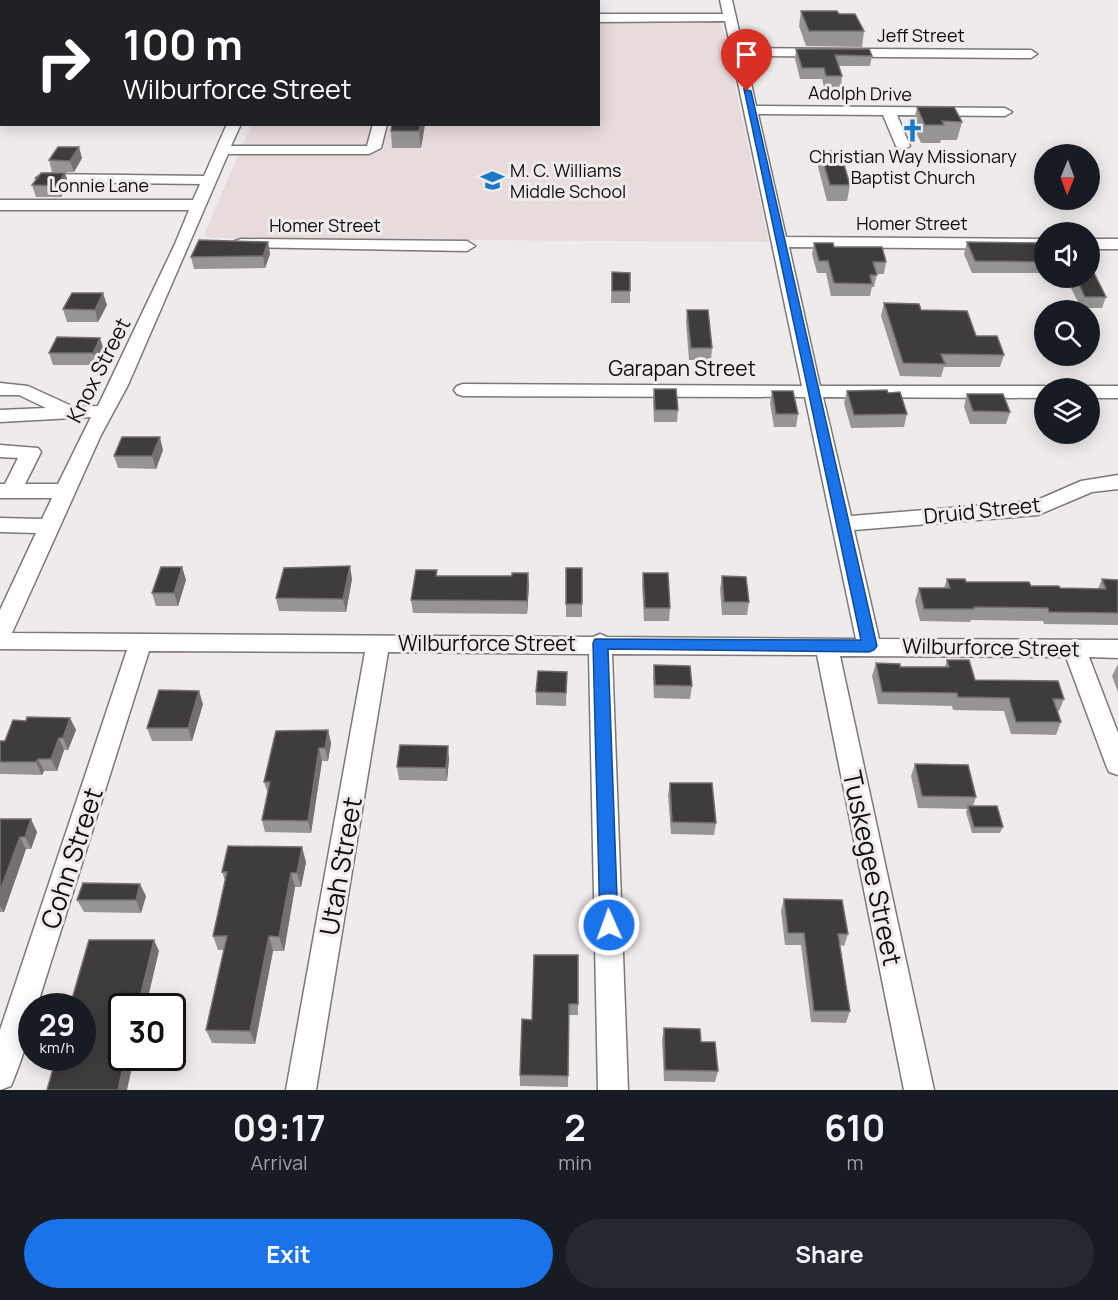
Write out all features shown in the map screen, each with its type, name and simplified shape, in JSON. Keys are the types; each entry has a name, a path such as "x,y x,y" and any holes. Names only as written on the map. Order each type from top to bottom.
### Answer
{"street":[{"path":"600,18 728,8 869,646"},
{"name":"Jeff Street","path":"739,52 1031,54"},
{"name":"Adolph Drive","path":"751,110 1005,112"},
{"path":"888,111 903,146"},
{"name":"Knox Street","path":"0,633 65,491 119,385 233,126"},
{"path":"223,150 369,150 374,148 380,126"},
{"path":"44,178 209,180"},
{"name":"Lonnie Lane","path":"0,205 198,205"},
{"name":"Homer Street","path":"780,242 1034,243"},
{"path":"183,244 203,244"},
{"name":"Homer Street","path":"226,244 467,246"},
{"path":"1100,244 1118,244"},
{"path":"0,389 22,390 69,411"},
{"name":"Garapan Street","path":"463,390 1034,392"},
{"path":"1100,392 1118,392"},
{"path":"0,416 104,411"},
{"path":"0,452 31,452 6,491"},
{"name":"Druid Street","path":"843,524 1038,508 1088,486 1118,482"},
{"path":"6,491 65,491"},
{"path":"0,525 49,526"},
{"name":"Wilburforce Street","path":"0,641 600,643 1118,649"},
{"name":"Cohn Street","path":"0,1075 141,641"},
{"name":"Utah Street","path":"301,1090 378,642"},
{"path":"600,643 613,1090"},
{"name":"Tuskegee Street","path":"827,645 919,1090"},
{"path":"1074,648 1118,765"}],"shaded area":[{"name":"M. C. Williams Middle School","path":"600,13 719,13 769,242 210,238 204,235 251,126 600,126"}],"building":[{"path":"801,11 837,11 839,14 855,14 864,31 809,31"},
{"path":"796,49 869,49 872,56 835,55 842,76 826,76 824,68 802,68"},
{"path":"917,107 954,107 962,122 942,121 944,125 925,125"},
{"path":"392,126 420,126 419,131 391,131"},
{"path":"58,147 79,147 70,161 49,160"},
{"path":"820,151 840,151 850,185 830,185"},
{"path":"41,173 65,173 57,186 32,185"},
{"path":"199,240 268,242 263,256 191,257"},
{"path":"967,242 1034,243 1034,262 975,261"},
{"path":"814,243 833,243 834,247 882,247 886,262 873,262 877,275 870,275 872,284 834,283 828,261 819,261"},
{"path":"612,272 630,273 630,291 612,291"},
{"path":"1100,285 1106,297 1085,297 1081,288 1100,288"},
{"path":"72,293 103,293 95,310 63,309"},
{"path":"884,303 919,304 921,310 967,311 976,336 997,336 1004,355 941,354 945,364 903,363"},
{"path":"687,310 708,310 712,348 691,348"},
{"path":"57,337 100,338 93,353 49,353"},
{"path":"654,389 676,389 678,410 655,410"},
{"path":"887,390 888,393 900,392 907,414 854,415 847,391"},
{"path":"772,391 793,391 798,414 776,414"},
{"path":"967,394 1003,394 1010,412 973,411"},
{"path":"122,437 160,437 152,456 114,456"},
{"path":"350,566 343,599 276,598 284,568"},
{"path":"161,567 182,567 174,593 152,593"},
{"path":"566,568 582,568 582,604 566,604"},
{"path":"416,570 437,570 436,576 512,576 512,573 528,573 527,601 411,600"},
{"path":"643,573 668,573 670,608 645,608"},
{"path":"722,576 746,577 749,602 724,602"},
{"path":"947,579 965,579 966,582 1029,582 1031,586 1106,589 1102,579 1118,580 1118,613 1049,612 1048,608 924,609 919,588 950,588"},
{"path":"947,660 969,660 975,680 1058,681 1064,699 1053,699 1061,722 1016,722 1009,698 958,697 957,693 882,692 876,663 900,664 900,667 949,667"},
{"path":"654,665 690,666 692,686 655,685"},
{"path":"538,671 567,672 566,693 536,692"},
{"path":"159,690 199,691 188,728 147,728"},
{"path":"27,717 70,718 63,738 59,738 51,759 38,759 36,762 0,762 0,741 5,741 13,720 26,721"},
{"path":"328,730 325,748 319,748 308,821 262,820 270,782 264,782 276,731"},
{"path":"400,745 448,746 446,768 397,767"},
{"path":"915,764 968,765 976,797 922,796"},
{"path":"670,783 712,783 716,823 672,822"},
{"path":"968,806 997,806 1003,827 974,827"},
{"path":"0,819 31,819 25,837 20,837 0,891"},
{"path":"228,846 302,847 297,873 291,873 279,937 269,936 250,1031 206,1030 227,936 213,936 227,872 222,872"},
{"path":"83,883 140,884 136,900 77,900"},
{"path":"784,899 842,900 848,934 838,934 850,1011 814,1011 804,933 788,933"},
{"path":"89,940 154,940 141,993 108,993 108,1071 122,1071 118,1090 47,1090 52,1071 96,1071 96,993 74,993"},
{"path":"534,955 578,955 578,1004 569,1004 568,1076 520,1075 522,1019 532,1020"},
{"path":"664,1028 700,1029 701,1042 715,1042 718,1071 665,1070"}],"place":[{"name":"Christian Way Missionary Baptist Church","path":"913,130"},
{"name":"M. C. Williams Middle School","path":"492,180"}],"route":[{"path":"609,925 600,643 869,646 747,91"}]}
